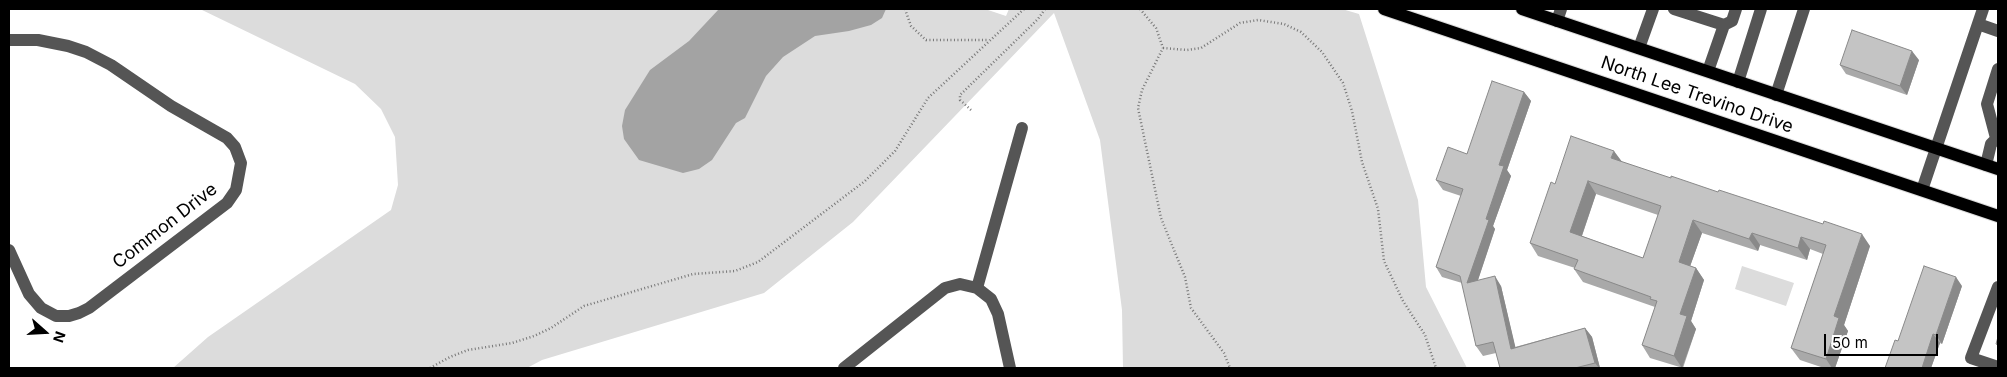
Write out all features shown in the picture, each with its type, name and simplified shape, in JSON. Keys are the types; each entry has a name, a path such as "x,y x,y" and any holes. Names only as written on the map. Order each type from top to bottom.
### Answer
{"main road":[{"name":"North Lee Trevino Drive","path":"1384,9 1998,216"},
{"name":"North Lee Trevino Drive","path":"1522,9 1560,15 1639,48 1998,169"}],"street":[{"path":"1639,48 1653,9"},
{"path":"1674,9 1724,26"},
{"path":"1708,71 1724,26 1732,21 1736,9"},
{"path":"1738,82 1761,9"},
{"path":"1776,95 1804,9"},
{"path":"1922,190 1983,9"},
{"path":"1978,24 1998,32"},
{"name":"Common Drive","path":"9,40 38,40 68,46 86,52 111,65 171,106 227,138 235,147 241,163 236,190 227,203 79,314 56,316 40,308 29,294 9,250"},
{"path":"1986,165 1991,144 1997,137 1987,104 1998,69"},
{"path":"977,288 1022,128"},
{"path":"844,368 945,288 960,284 977,288 991,299 998,314 1010,368"},
{"path":"1998,287 1969,363 1998,367"}],"path":[{"path":"905,9 911,26 926,40 990,40"},
{"path":"430,368 468,350 512,343 534,336 551,328 584,306 693,274 719,274 735,271 758,262 865,181 895,152 928,98 1024,9"},
{"path":"971,110 960,100 960,95 1038,19 1045,9"},
{"path":"1140,9 1156,28 1163,48 1142,90 1138,108 1161,218 1184,277 1191,308 1224,353 1230,368"},
{"path":"1163,48 1187,50 1201,48 1240,24 1258,20 1284,24 1300,32 1322,52 1343,83 1352,111 1362,162 1378,209 1384,260 1403,301 1425,335 1436,368"}],"shaded area":[{"path":"200,9 985,9 1006,16 1009,9 1342,9 1359,14 1418,200 1426,287 1467,368 1123,368 1122,310 1100,140 1054,13 853,222 764,293 542,360 527,368 173,368 208,337 391,210 398,185 395,137 381,109 355,84"},
{"path":"719,9 886,9 882,18 871,25 849,31 815,36 783,57 766,76 745,118 736,123 712,160 699,169 683,173 639,160 624,139 622,126 625,110 650,70 689,41"},
{"path":"1742,266 1794,283 1786,306 1735,289"}],"building":[{"path":"1852,30 1912,51 1900,86 1840,65"},
{"path":"1492,81 1524,92 1499,165 1504,166 1486,219 1489,220 1467,283 1495,276 1511,349 1585,328 1595,363 1575,368 1500,368 1493,342 1476,346 1460,276 1436,267 1463,189 1436,180 1448,147 1467,154"},
{"path":"1571,136 1614,151 1611,158 1671,178 1671,176 1823,224 1824,221 1862,234 1834,316 1839,318 1826,359 1791,348 1826,245 1801,237 1798,248 1752,233 1749,239 1693,220 1679,262 1696,268 1680,314 1687,316 1674,356 1642,345 1657,301 1650,299 1651,297 1574,269 1578,260 1530,243 1551,182 1555,184","holes":["1588,181 1661,206 1643,258 1570,232"]},
{"path":"1924,266 1956,277 1936,335 1933,334 1922,368 1885,368 1895,340 1898,341"}]}
